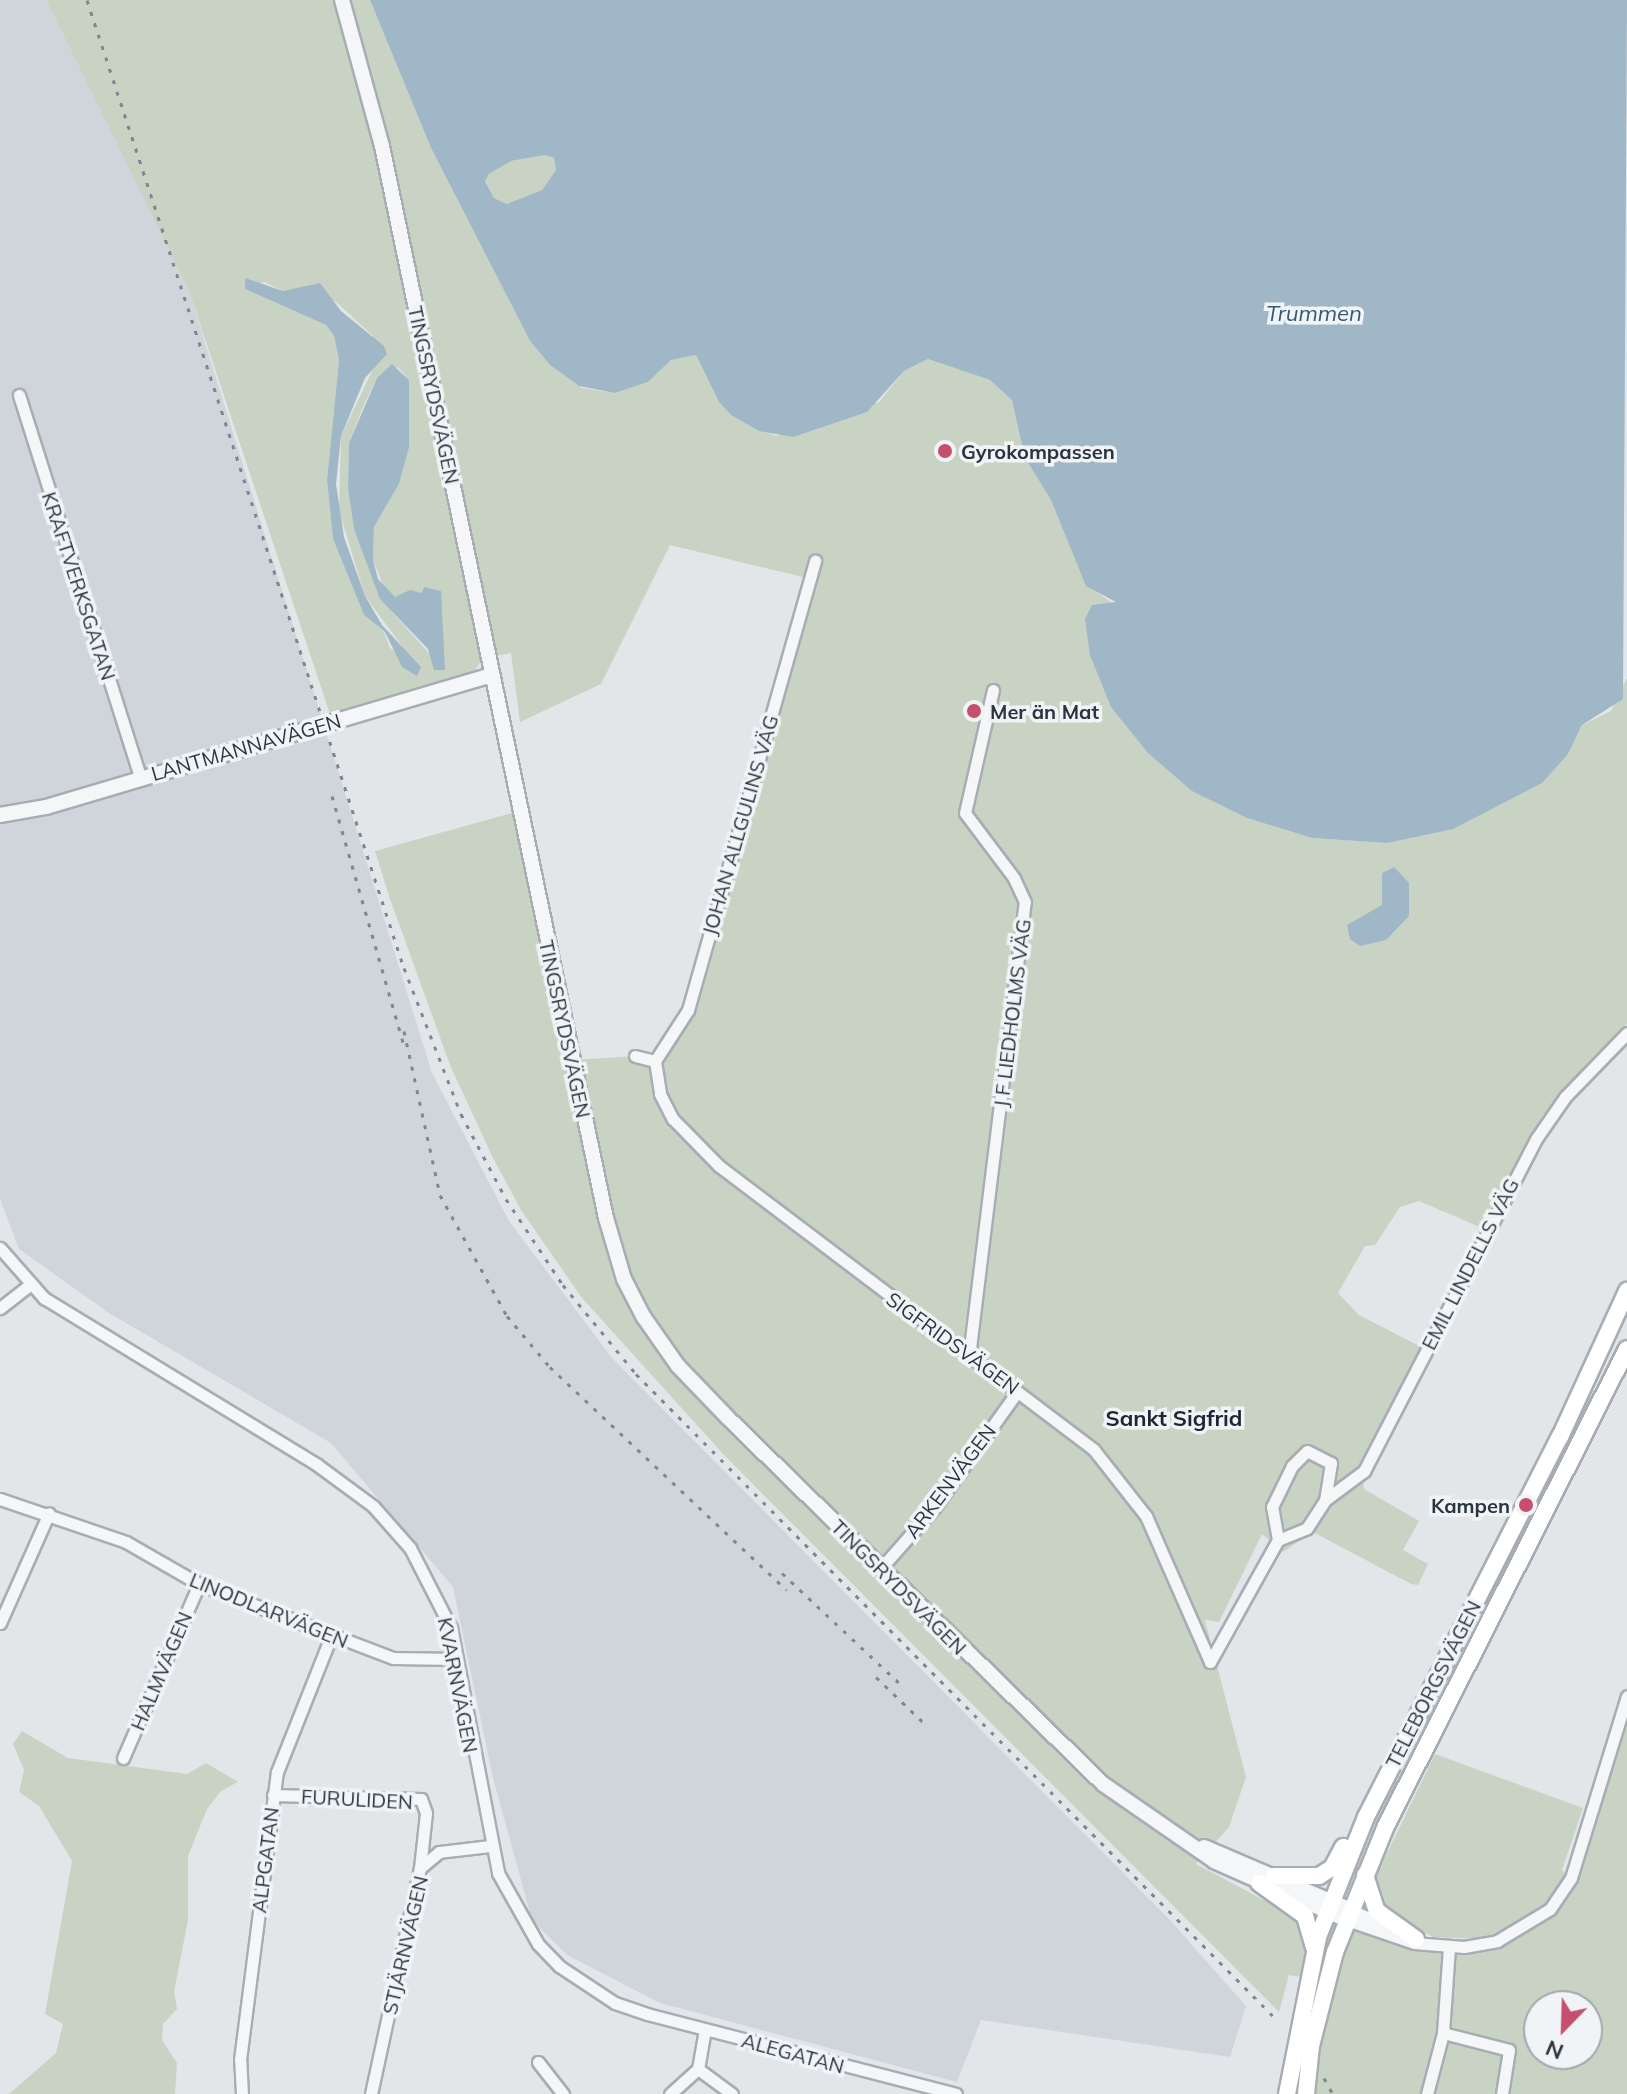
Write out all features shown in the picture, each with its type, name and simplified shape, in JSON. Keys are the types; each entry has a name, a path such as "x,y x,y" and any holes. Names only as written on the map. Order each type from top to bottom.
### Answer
{"main road":[{"name":"TELEBORGSVÄGEN","path":"1287,2094 1315,1950 1329,1906 1366,1817 1560,1437 1627,1291"},
{"name":"TELEBORGSVÄGEN","path":"1306,2094 1311,2046 1349,1915 1365,1875 1627,1349"},
{"path":"1267,1880 1311,1878 1328,1871 1366,1817"},
{"path":"1365,1875 1377,1911 1423,1941"},
{"path":"1267,1880 1305,1916 1315,1950"}],"street":[{"name":"TINGSRYDSVÄGEN","path":"342,0 382,146 588,1139 624,1279 678,1366 1074,1758 1183,1840 1349,1915"},
{"name":"KRAFTVERKSGATAN","path":"19,395 140,777"},
{"name":"JOHAN ALLGULINS VÄG","path":"655,1061 688,1010 815,561"},
{"name":"LANTMANNAVÄGEN","path":"0,815 46,807 491,675"},
{"name":"J F LIEDHOLMS VÄG","path":"969,1356 1025,902 1014,878 965,813 993,690"},
{"name":"EMIL LINDELLS VÄG","path":"1278,1540 1307,1528 1325,1500 1364,1471 1548,1119 1627,1033"},
{"path":"635,1056 655,1061"},
{"name":"SIGFRIDSVÄGEN","path":"655,1061 660,1094 693,1143 756,1197 1094,1450 1132,1493 1210,1662 1278,1540"},
{"name":"KVARNVÄGEN","path":"0,1248 29,1285 316,1464 373,1506 425,1572 451,1628 489,1846 507,1897 559,1966 615,2003 705,2030"},
{"path":"0,1308 29,1285"},
{"name":"ARKENVÄGEN","path":"881,1568 934,1508 1017,1392"},
{"path":"1278,1540 1272,1507 1292,1466 1307,1451 1331,1463 1325,1500"},
{"name":"LINODLARVÄGEN","path":"0,1499 49,1513 126,1542 199,1584 393,1658 457,1659"},
{"path":"0,1623 49,1513"},
{"name":"HALMVÄGEN","path":"123,1758 199,1584"},
{"name":"ALPGATAN","path":"242,2094 240,2060 277,1772 331,1636"},
{"path":"1349,1915 1399,1940 1449,1947 1480,1945 1516,1933 1562,1893 1627,1696"},
{"name":"FURULIDEN","path":"273,1795 421,1799 426,1813 420,1868"},
{"name":"STJÄRNVÄGEN","path":"371,2094 420,1868 439,1852 489,1846"},
{"path":"1427,2094 1443,2033 1449,1947"},
{"path":"670,2094 698,2069 705,2030"},
{"name":"ALEGATAN","path":"705,2030 956,2094"},
{"path":"1443,2033 1509,2050 1512,2057 1502,2094"},
{"path":"538,2062 563,2094"},
{"path":"698,2069 732,2094"}],"shaded area":[{"path":"0,0 46,0 189,291 432,1073 509,1221 612,1358 1169,1919 1246,2006 1230,2057 981,2020 957,2082 660,2003 567,1955 532,1920 493,1778 453,1587 331,1443 109,1313 19,1249 0,1199"}],"green space":[{"path":"46,0 370,0 431,148 530,341 550,365 582,388 615,393 648,382 671,360 696,355 719,402 731,415 776,436 879,402 904,371 928,359 990,380 1013,400 1025,458 1051,500 1086,585 1117,606 1092,605 1247,818 1312,838 1387,843 1568,754 1582,725 1611,711 1627,678 1627,1024 1543,1115 1482,1228 1419,1201 1400,1207 1375,1245 1365,1246 1338,1293 1359,1315 1423,1348 1362,1470 1364,1489 1419,1521 1403,1550 1428,1564 1418,1585 1411,1584 1313,1532 1283,1552 1262,1534 1219,1622 1205,1620 1246,1777 1229,1827 1196,1864 1307,1923 1309,1951 1302,1977 1289,1975 1279,2012 725,1456 582,1298 521,1210 492,1156 450,1065 389,896 375,851 519,811 573,1060 635,1056 655,1061 688,1010 807,578 670,545 601,684 520,722 511,653 483,658 471,677 332,720 189,291","holes":["264,282 283,291 303,287 336,302 373,336 374,367 341,436 339,511 365,596 416,665 390,648 384,632 364,615 333,539 327,480 339,360 334,336 326,325 245,289","398,367 409,380 409,448 399,484 374,527 373,560 385,590 395,597 422,594 444,670 392,612 354,529 348,489 349,443 377,378"]},
{"path":"545,155 554,158 556,170 542,190 507,204 494,198 485,180 489,174 511,161"},
{"path":"1627,1693 1627,2094 1306,2094 1351,1910 1429,1944 1497,1941 1562,1893"},
{"path":"22,1731 68,1758 187,1774 206,1763 238,1782 221,1791 207,1809 188,1856 188,1920 174,1992 177,2009 163,2024 162,2040 177,2063 175,2094 9,2094 56,2053 63,2024 45,2014 72,1861 39,1806 19,1792 24,1770 13,1744"},
{"path":"1435,1754 1583,1808 1562,1870 1567,1875 1546,1907 1484,1939 1433,1937 1394,1917 1376,1895 1377,1874"}],"water":[{"name":"Trummen","path":"370,0 1627,0 1623,699 1582,725 1568,754 1542,783 1453,829 1387,843 1312,838 1247,818 1192,791 1148,753 1111,707 1090,655 1085,619 1092,605 1116,602 1086,586 1051,500 1025,458 1012,400 990,380 928,359 904,371 867,412 793,437 759,431 731,415 719,402 696,355 671,360 648,382 615,393 579,386 550,365 530,341 431,148","holes":["545,155 554,158 556,170 542,190 507,204 494,198 485,181 489,174 511,161"]},
{"path":"245,278 283,291 320,283 341,311 384,346 387,354 365,378 341,436 336,484 344,537 365,596 382,625 421,667 417,676 402,667 385,632 364,615 333,539 327,480 339,360 334,336 326,325 245,289"},
{"path":"392,364 409,380 409,448 399,484 374,527 373,560 378,579 395,597 410,590 422,593 424,587 441,591 445,670 434,670 428,649 380,599 354,529 348,489 349,443 377,378"},
{"path":"1394,867 1409,883 1409,916 1386,940 1360,946 1350,939 1347,925 1382,905 1382,873"}],"railway":[{"path":"87,0 404,968 461,1114 506,1199 563,1285 636,1374 1276,2019"},
{"path":"332,796 403,1042"},
{"path":"404,1031 440,1195 507,1316 550,1367 787,1590"},
{"path":"782,1573 899,1683"},
{"path":"876,1677 925,1724"},
{"path":"1324,2078 1333,2094"}],"place":[{"name":"Gyrokompassen","path":"945,451"},
{"name":"Mer än Mat","path":"974,711"},
{"name":"Kampen","path":"1526,1505"}],"district":[{"name":"Sankt Sigfrid","path":"1174,1419"}]}
